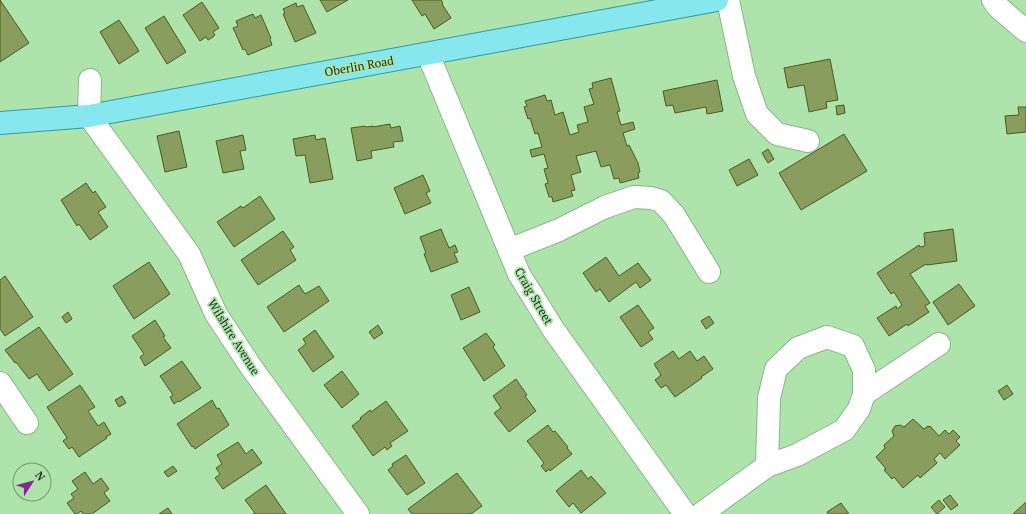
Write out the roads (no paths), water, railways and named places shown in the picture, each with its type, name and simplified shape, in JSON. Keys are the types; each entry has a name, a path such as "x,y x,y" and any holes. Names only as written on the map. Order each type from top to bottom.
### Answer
{"main road":[{"name":"Oberlin Road","path":"0,123 89,116 717,0"}],"street":[{"path":"728,0 744,76 757,114 777,134 808,140"},
{"path":"993,0 998,7 1026,31"},
{"name":"Craig Street","path":"428,54 519,274 553,329 685,514"},
{"path":"89,116 90,80"},
{"name":"Wilshire Avenue","path":"89,116 188,254 216,314 251,367 358,514"},
{"path":"509,250 559,230 605,207 634,197 651,198 661,202 674,214 709,272"},
{"path":"701,514 767,466 797,455 844,430 859,409 864,394 864,370 853,346 827,337 798,348 776,369 769,398 767,466"},
{"path":"864,394 939,344"},
{"path":"0,383 27,423"}]}
